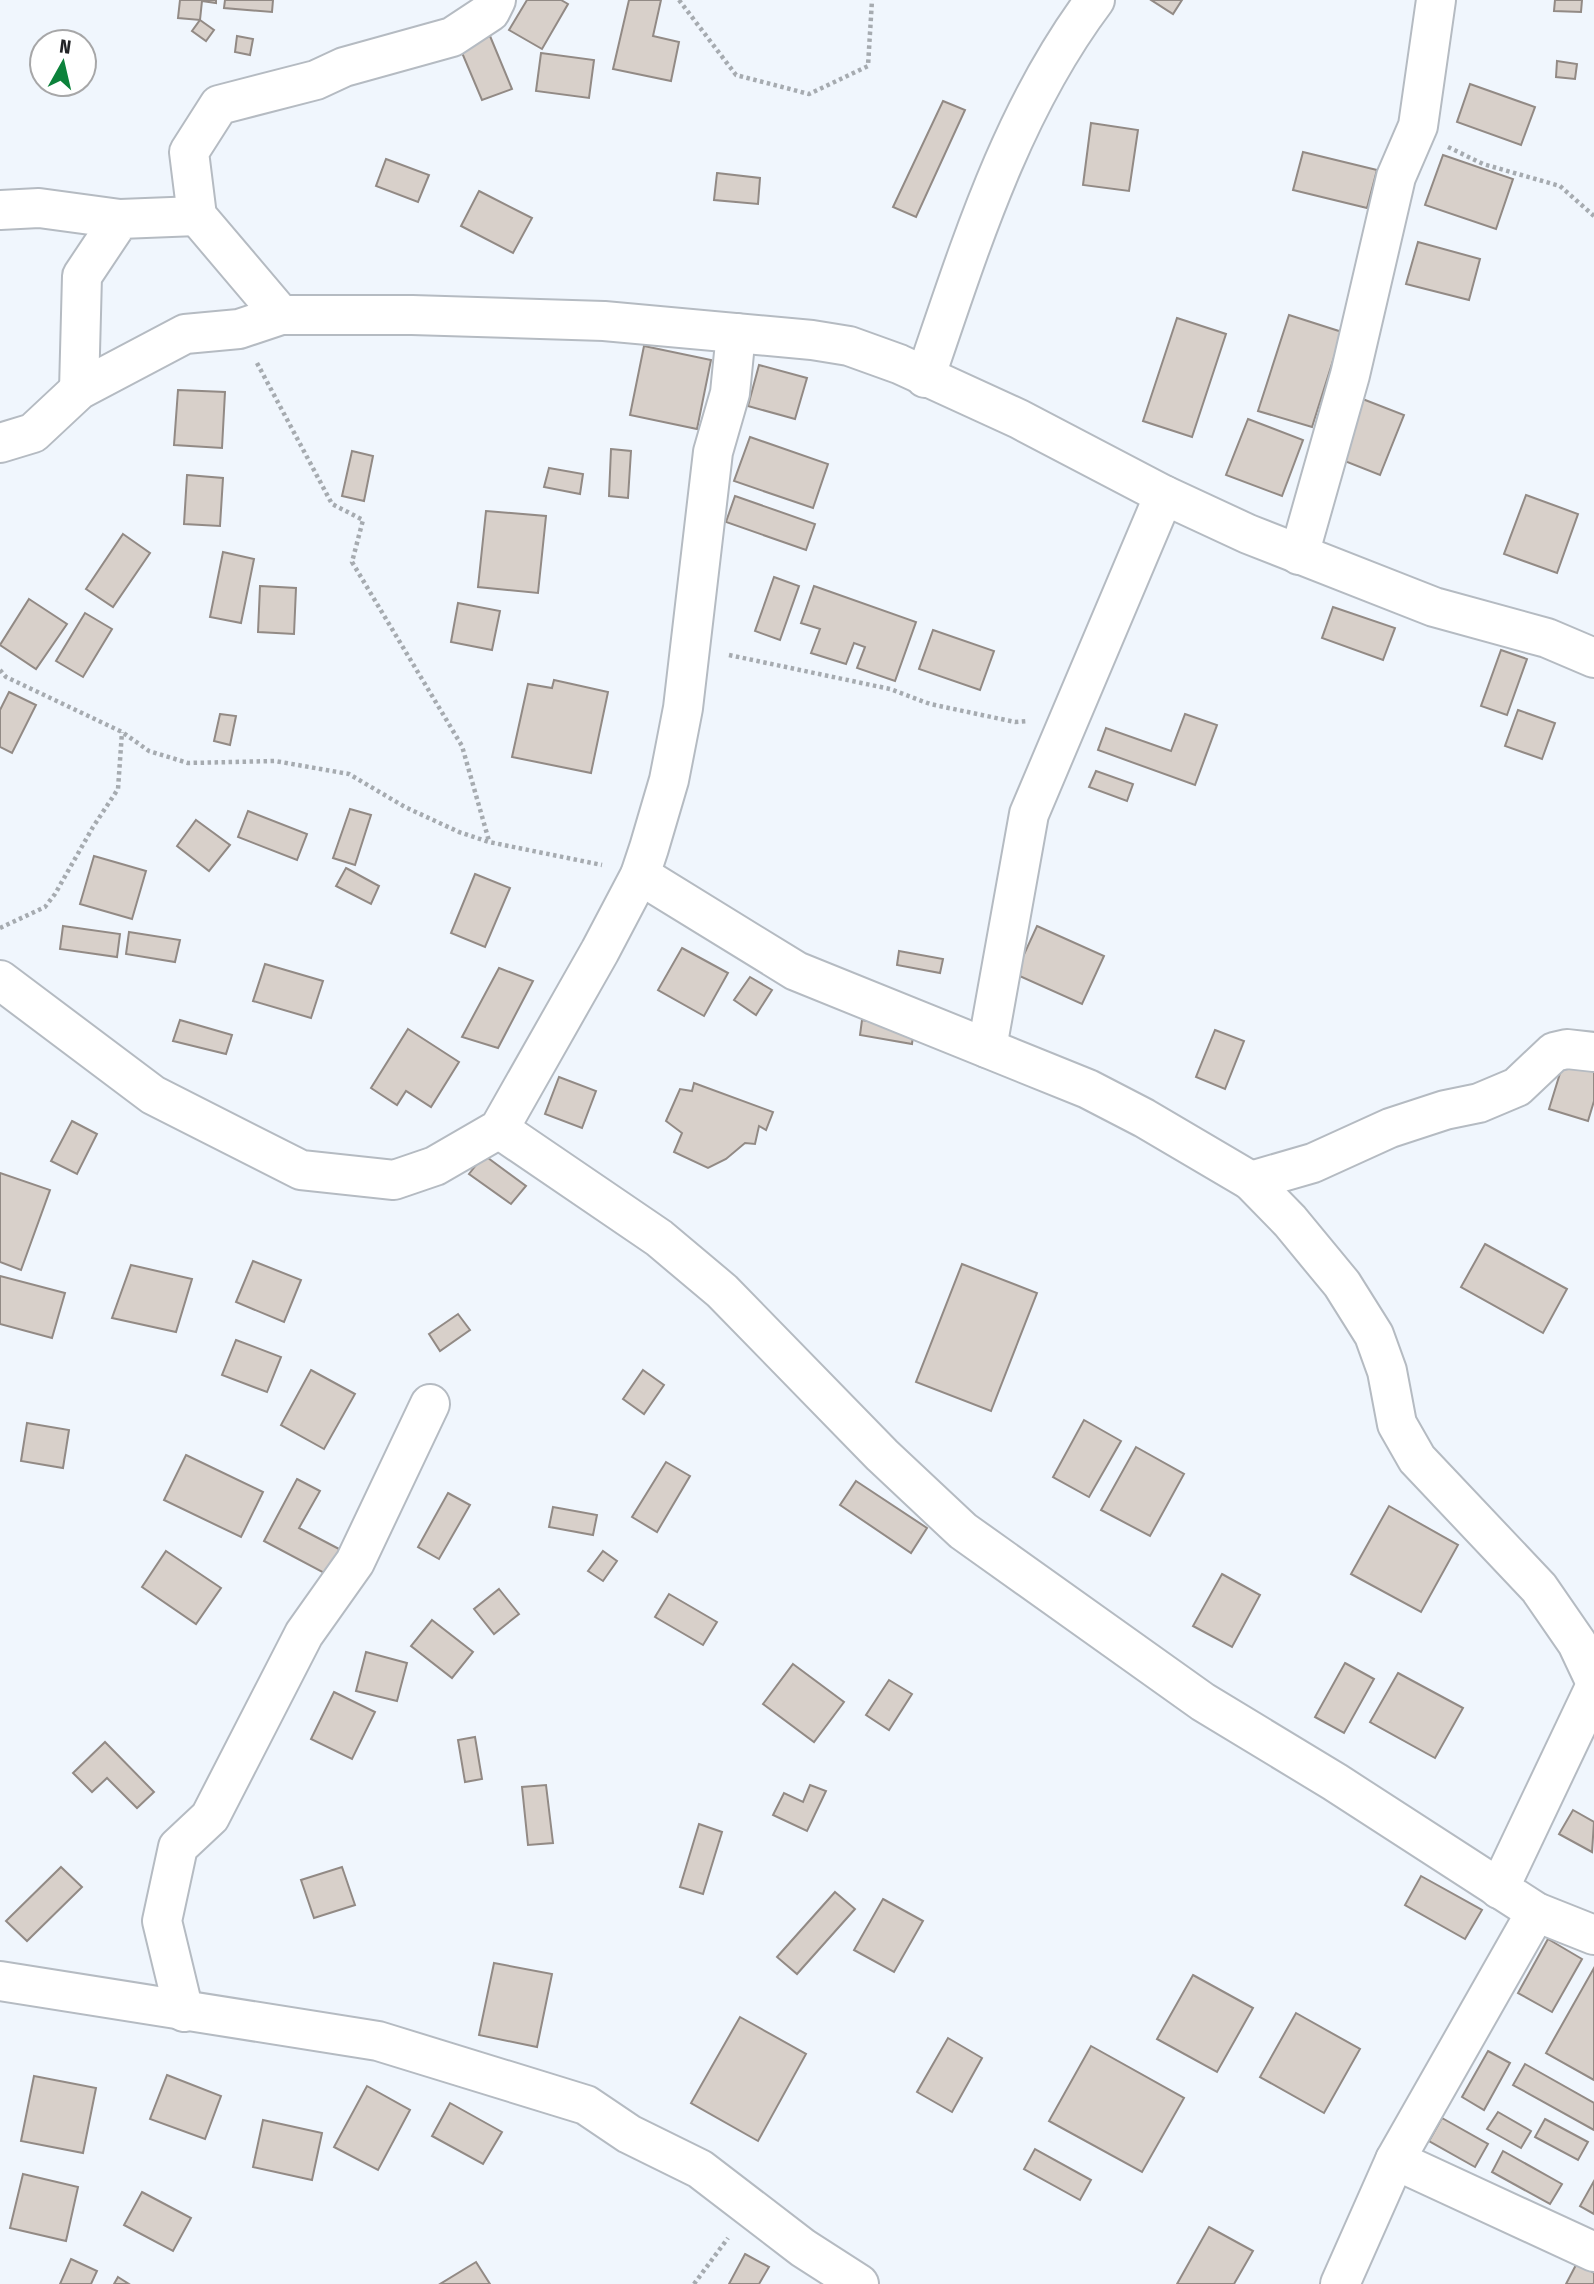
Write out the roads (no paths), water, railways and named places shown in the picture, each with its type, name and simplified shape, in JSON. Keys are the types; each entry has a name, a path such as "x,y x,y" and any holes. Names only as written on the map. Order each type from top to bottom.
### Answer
{"street":[{"path":"281,315 197,216 189,152 219,105 316,80 344,67 452,37 490,12 496,0"},
{"path":"925,378 1023,114 1072,31 1095,0"},
{"path":"1299,555 1350,375 1396,177 1418,126 1436,0"},
{"path":"0,210 39,208 120,219 197,216"},
{"path":"79,390 82,276 120,219"},
{"path":"0,443 33,433 79,390 185,334 239,329 281,315 412,314 604,321 849,346 899,364 1019,419 1164,495 1299,555 1434,607 1547,638 1594,658"},
{"path":"0,980 153,1095 301,1170 394,1180 435,1166 499,1129 572,1003 640,875 669,780 692,648 698,572 713,452 730,393 736,333"},
{"path":"986,1048 1029,814 1164,495"},
{"path":"640,875 796,971 1088,1089 1144,1118 1251,1181 1290,1221 1342,1284 1374,1335 1387,1371 1398,1424 1417,1459 1539,1588 1577,1643 1594,1679"},
{"path":"1251,1181 1313,1163 1390,1128 1445,1110 1479,1103 1517,1087 1554,1052 1567,1049 1594,1052"},
{"path":"499,1129 659,1238 722,1291 883,1455 962,1531 1203,1702 1335,1782 1536,1912 1594,1935"},
{"path":"184,2012 162,1921 178,1847 210,1817 304,1634 355,1562 430,1404"},
{"path":"1499,1889 1594,1689"},
{"path":"1340,2284 1395,2160 1536,1912"},
{"path":"0,1981 377,2041 586,2105 629,2134 700,2169 803,2248 859,2284"},
{"path":"1395,2160 1594,2252"}]}
